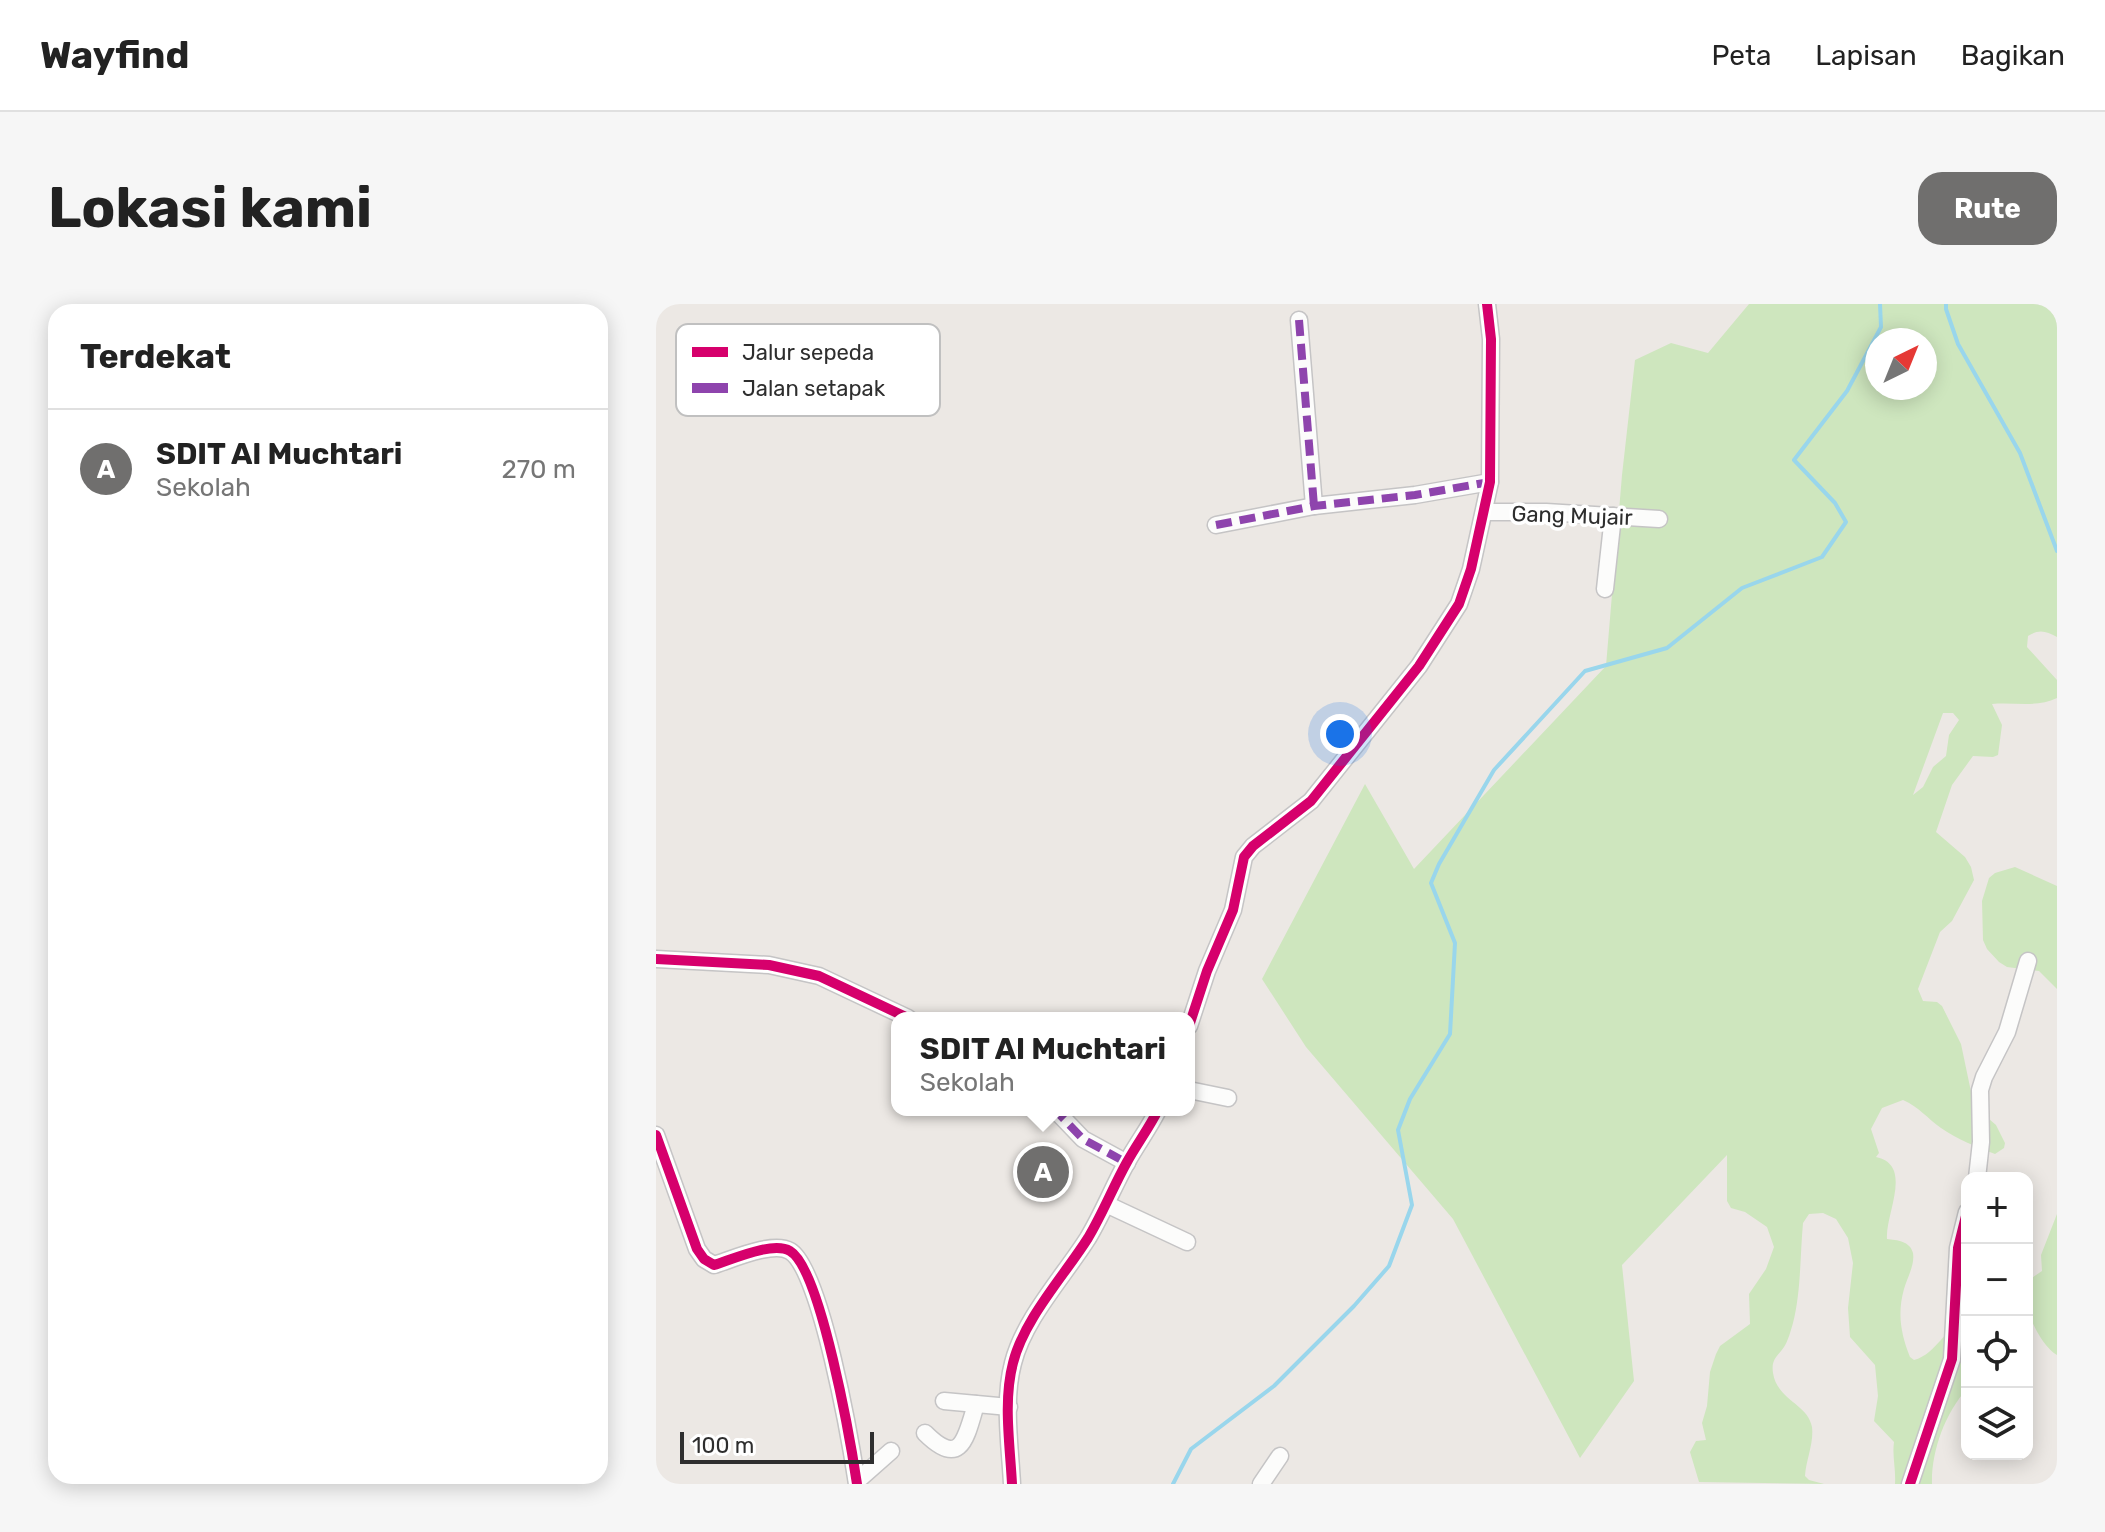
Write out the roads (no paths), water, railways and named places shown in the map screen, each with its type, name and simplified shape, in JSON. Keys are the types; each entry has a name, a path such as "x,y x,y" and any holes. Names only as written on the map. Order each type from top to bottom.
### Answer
{"street":[{"path":"1194,1012 1233,910 1244,857 1253,846 1311,801 1419,666 1459,604 1471,569 1490,482 1491,339 1487,304"},
{"path":"1299,320 1314,506"},
{"path":"1216,525 1314,506 1415,495 1490,482"},
{"name":"Gang Mujair","path":"1485,512 1546,512 1659,519"},
{"path":"1605,589 1613,516"},
{"path":"656,959 769,965 819,976 895,1012"},
{"path":"1978,1172 1981,1142 1980,1090 2007,1032 2028,961"},
{"path":"1195,1091 1228,1098"},
{"path":"1061,1116 1083,1139 1127,1163"},
{"path":"1012,1484 1009,1407 1013,1363 1033,1318 1108,1205 1127,1163 1154,1116"},
{"path":"656,1135 697,1249 704,1259 714,1265 770,1248 780,1248 790,1251 802,1263 841,1387 857,1483"},
{"path":"1108,1205 1187,1242"},
{"path":"1910,1484 1952,1359 1961,1236"},
{"path":"944,1401 1009,1407"},
{"path":"925,1433 944,1449 953,1450 967,1435 976,1404"},
{"path":"857,1483 891,1451"},
{"path":"1261,1484 1280,1456"}],"waterway":[{"path":"1173,1484 1191,1449 1274,1386 1354,1306 1389,1266 1412,1205 1398,1130 1410,1099 1450,1034 1455,943 1431,883 1494,770 1585,671 1667,648 1742,588 1822,557 1846,522 1835,503 1794,460 1847,391 1881,327 1880,304"},
{"path":"1946,304 1958,344 2020,453 2057,551"}],"place":[{"name":"SDIT Al Muchtari","path":"1043,1172"}]}
